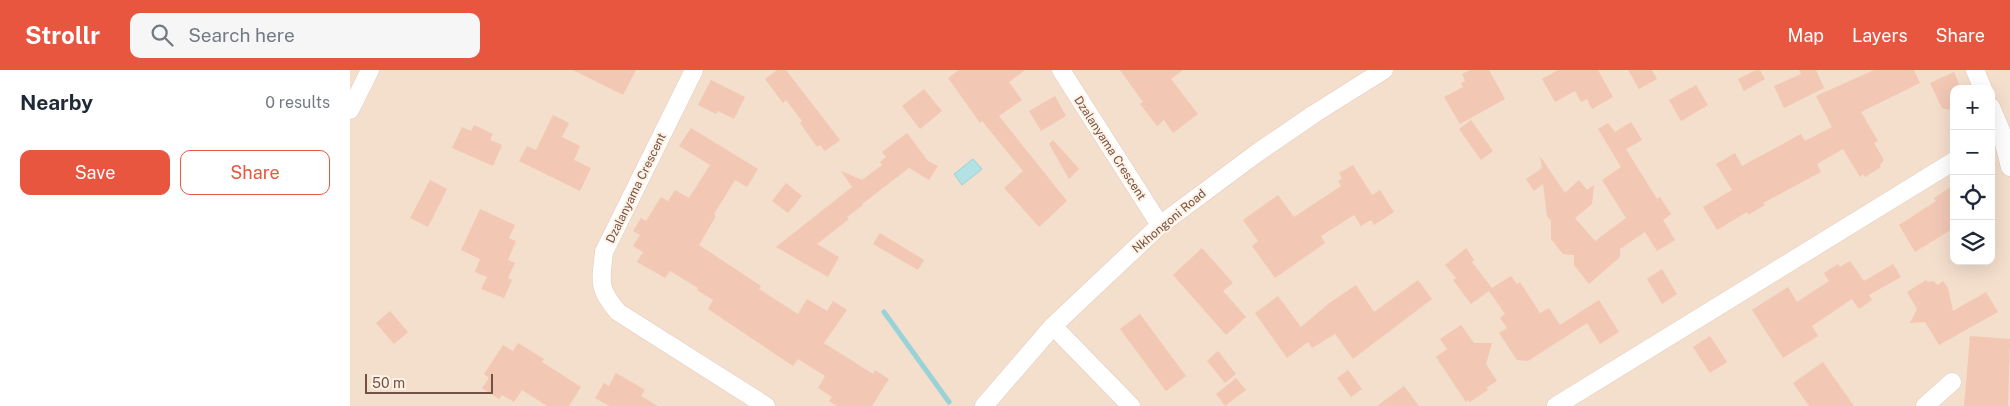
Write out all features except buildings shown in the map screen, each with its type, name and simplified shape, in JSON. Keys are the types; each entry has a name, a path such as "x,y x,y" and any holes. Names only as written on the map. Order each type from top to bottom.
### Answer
{"street":[{"path":"350,110 370,70"},
{"name":"Dzalanyama Crescent","path":"694,70 604,252 601,281 605,296 618,312 766,406"},
{"name":"Dzalanyama Crescent","path":"1061,70 1160,225"},
{"name":"Nkhongoni Road","path":"984,406 1053,326 1160,225 1314,114 1384,70"},
{"path":"1974,70 1981,85"},
{"path":"1996,134 2010,167"},
{"path":"1556,406 1950,163"},
{"path":"1053,326 1131,406"},
{"path":"1925,406 1952,382"}],"shaded area":[{"path":"350,70 2010,70 2010,406 350,406"}],"water":[{"path":"973,159 982,169 962,185 954,174"}],"waterway":[{"path":"884,312 949,402"}]}
